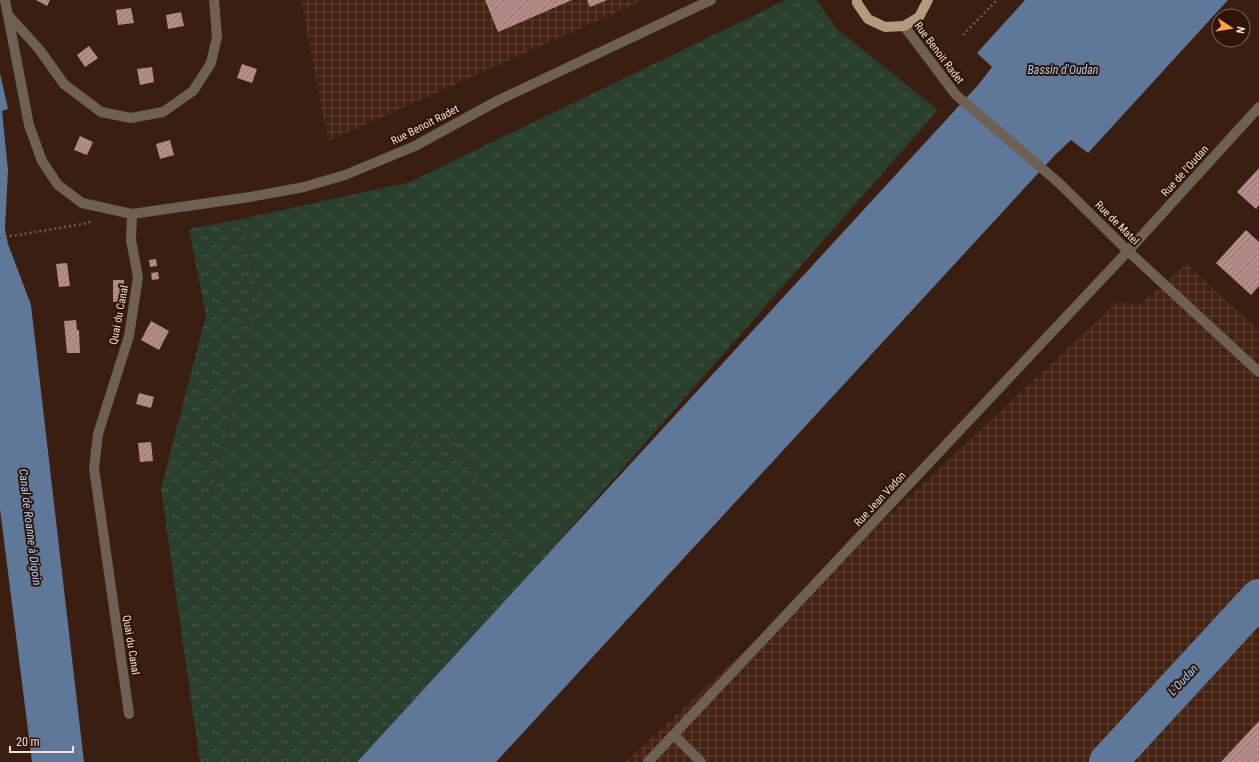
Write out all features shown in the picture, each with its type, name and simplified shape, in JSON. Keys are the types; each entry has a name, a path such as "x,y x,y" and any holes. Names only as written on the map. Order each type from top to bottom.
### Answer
{"main road":[{"path":"857,0 857,3 868,19 885,27 904,26 919,17 928,0"}],"street":[{"path":"6,0 29,125 42,160 58,185 82,204 132,214"},
{"path":"8,15 39,49 64,84 102,112 131,118 163,112 193,91 211,63 217,37 214,0"},
{"name":"Rue Benoit Radet","path":"132,214 304,187 346,175 415,146 499,100 711,0"},
{"name":"Rue Benoit Radet","path":"904,26 956,95"},
{"name":"Rue de Matel","path":"956,95 1059,183 1128,251 1259,372"},
{"name":"Rue de l'Oudan","path":"1128,251 1259,107"},
{"name":"Quai du Canal","path":"130,714 94,468 98,434 129,336 138,277 131,240 132,214"},
{"name":"Rue Jean Vadon","path":"648,762 1128,251"},
{"path":"674,735 701,762"}],"path":[{"path":"963,35 997,0"},
{"path":"0,238 88,224 107,208"}],"shaded area":[{"path":"301,0 644,0 328,141"},
{"path":"1186,264 1259,330 1259,762 626,762 1116,303 1141,304"}],"green space":[{"path":"786,0 816,0 837,29 938,110 529,575 450,433 212,493 259,303 242,219 410,182"},
{"path":"242,219 259,303 212,492 450,433 529,575 357,762 200,762 161,489 206,315 189,229"}],"water":[{"name":"Bassin d'Oudan","path":"1025,0 1228,0 1221,8 1211,8 1211,19 1088,153 1071,140 1055,155 496,762 357,762 979,84 992,67 977,53"},
{"name":"Canal de Roanne à Digoin","path":"0,73 8,109 2,111 8,170 5,229 8,244 31,305 84,762 32,762 0,509"}],"building":[{"path":"36,0 50,0 47,6"},
{"path":"485,0 572,0 498,32"},
{"path":"587,0 607,0 590,7"},
{"path":"131,8 134,23 118,25 116,10"},
{"path":"181,12 184,26 168,29 166,15"},
{"path":"89,46 98,58 85,67 77,55"},
{"path":"242,64 257,69 252,83 237,78"},
{"path":"152,67 154,82 140,85 137,69"},
{"path":"80,136 93,142 87,155 74,150"},
{"path":"170,140 174,155 160,159 156,144"},
{"path":"1259,168 1259,205 1256,209 1237,192"},
{"path":"1246,230 1259,242 1259,286 1251,295 1216,263"},
{"path":"156,259 157,266 150,267 149,260"},
{"path":"67,263 70,286 59,287 56,264"},
{"path":"158,272 159,279 152,280 151,273"},
{"path":"113,280 124,280 124,301 113,302"},
{"path":"76,320 77,330 79,330 80,353 67,353 64,321"},
{"path":"151,321 169,331 159,350 141,340"},
{"path":"139,393 154,397 151,408 136,404"},
{"path":"151,442 153,461 140,462 138,443"},
{"path":"1259,721 1259,762 1221,762"}],"waterway":[{"name":"L'Oudan","path":"1108,762 1259,598"}]}
